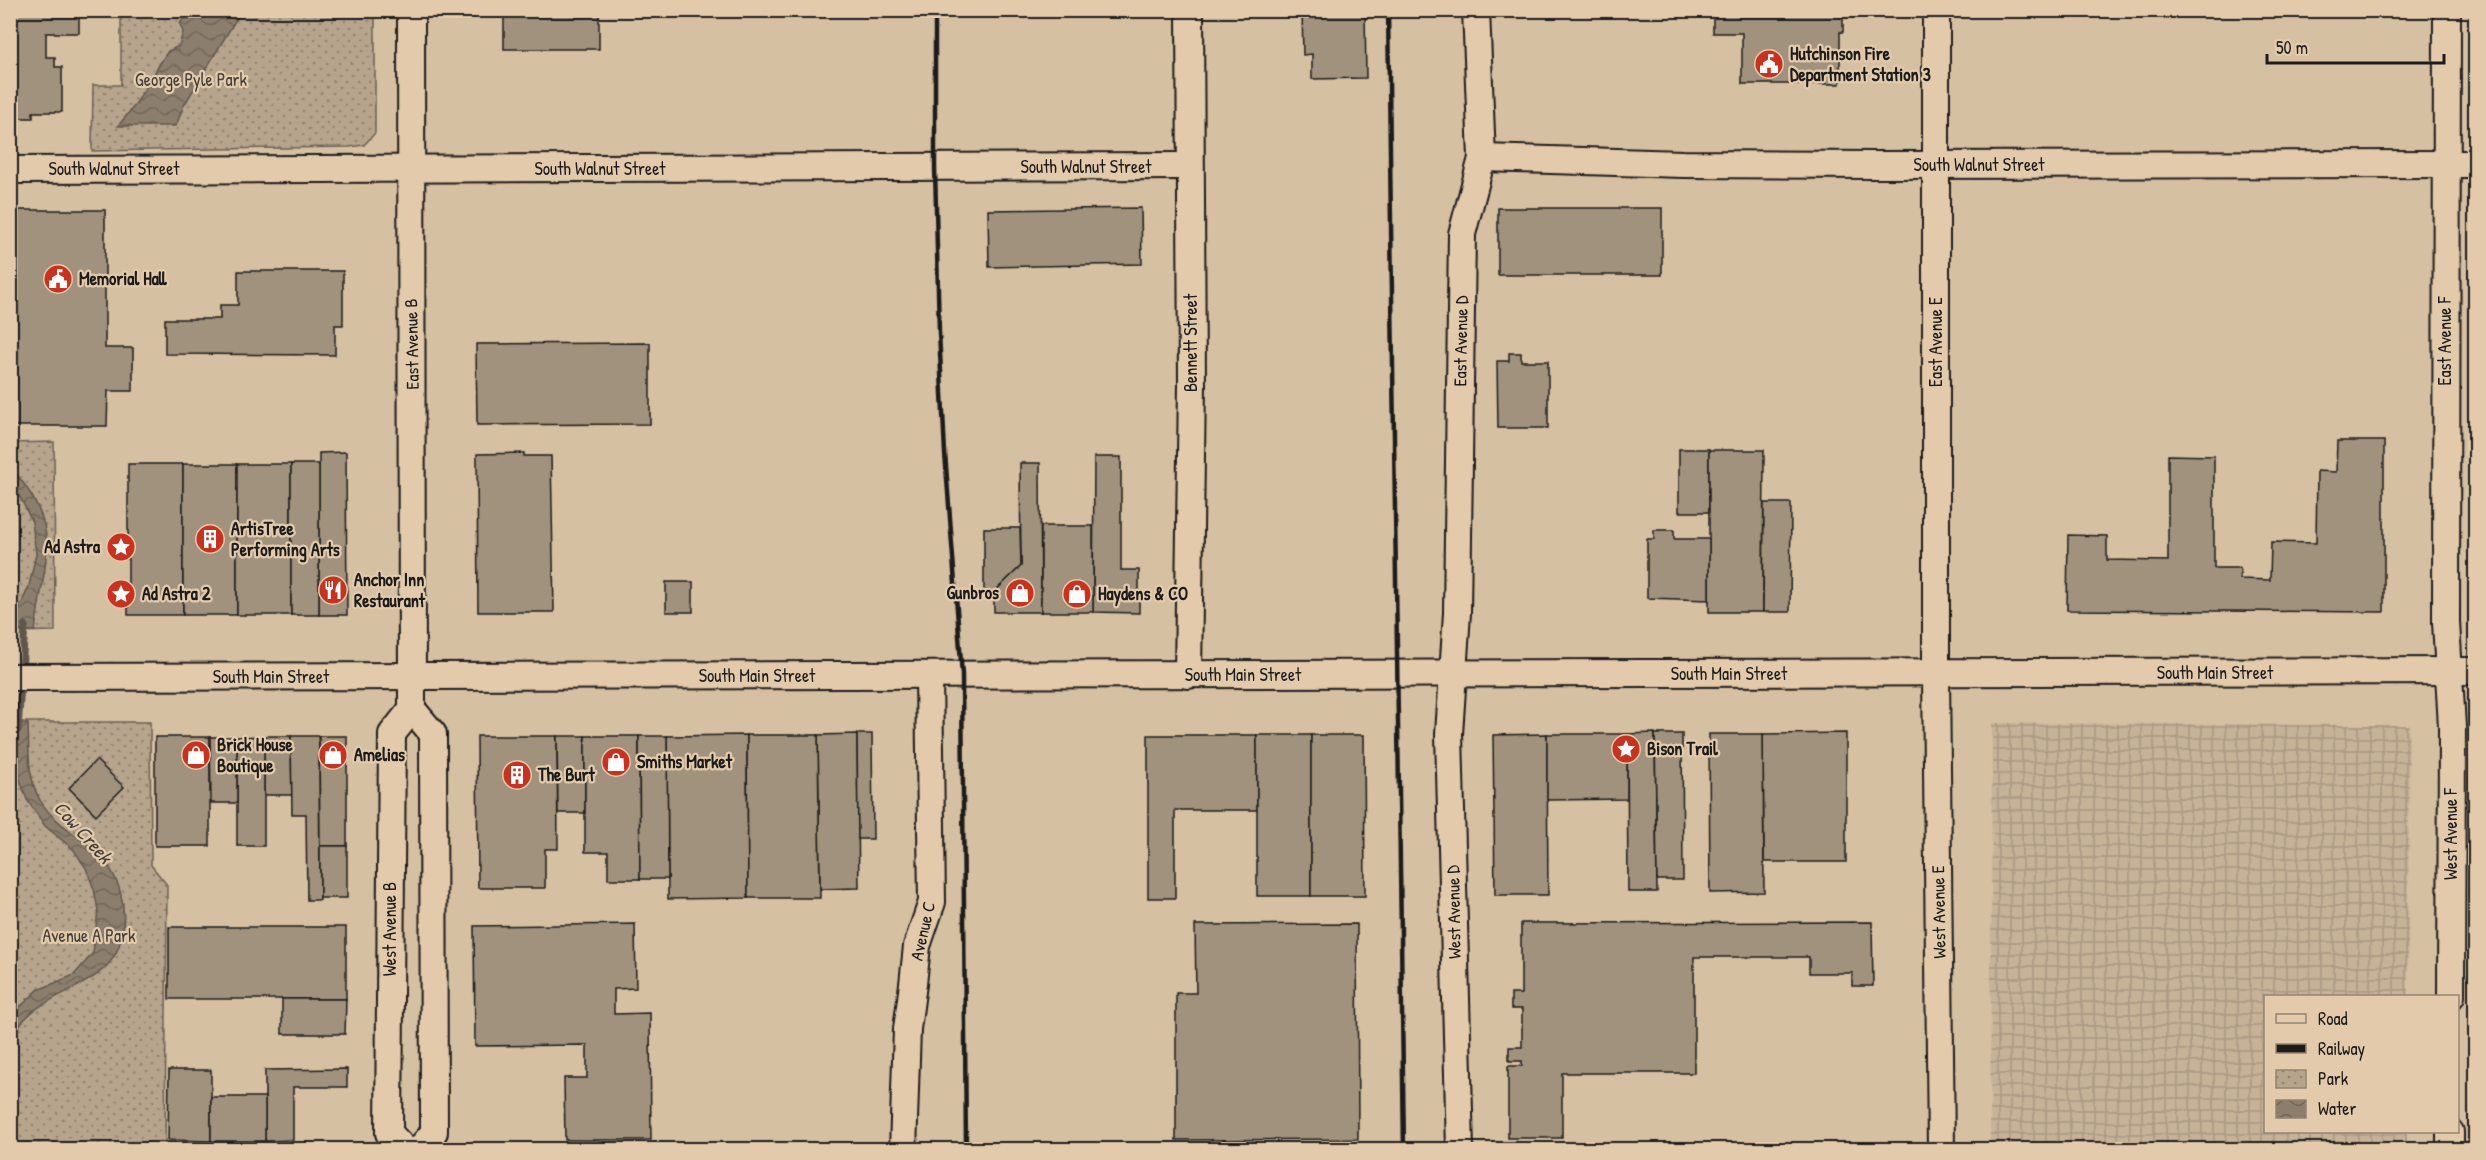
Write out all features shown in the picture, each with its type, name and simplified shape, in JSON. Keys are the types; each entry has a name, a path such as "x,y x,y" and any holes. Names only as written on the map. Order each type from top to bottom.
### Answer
{"street":[{"name":"East Avenue B","path":"411,10 412,677"},
{"name":"Bennett Street","path":"1188,675 1192,384 1190,10"},
{"name":"East Avenue D","path":"1453,675 1457,613 1462,234 1482,158 1476,10"},
{"name":"East Avenue E","path":"1936,10 1936,674"},
{"name":"East Avenue F","path":"2447,10 2446,622 2449,671"},
{"name":"South Walnut Street","path":"1482,158 1683,164 1936,166 2475,164"},
{"name":"South Walnut Street","path":"10,170 1190,166"},
{"name":"West Avenue F","path":"2449,671 2452,728 2451,995"},
{"name":"South Main Street","path":"10,677 2475,671"},
{"name":"West Avenue E","path":"1936,674 1941,1149"},
{"name":"West Avenue D","path":"1453,675 1449,734 1460,1149"},
{"name":"Avenue C","path":"903,1149 907,1029 912,984 917,946 932,902 929,676"},
{"path":"412,677 412,709 433,734 434,1132 419,1149"},
{"name":"West Avenue B","path":"405,1149 389,1133 392,734 412,709"},
{"path":"2450,1133 2450,1149"}],"shaded area":[{"path":"1992,723 2409,725 2408,995 2264,995 2264,1133 2407,1133 2407,1149 1990,1149"}],"green space":[{"name":"George Pyle Park","path":"121,11 375,11 375,133 364,145 349,147 92,151 93,85 121,85"},
{"path":"54,442 55,631 11,632 10,443"},
{"name":"Avenue A Park","path":"11,722 150,722 151,865 167,885 165,1149 11,1150"}],"water":[{"path":"188,11 241,11 183,107 176,126 118,126 135,105 168,51 179,46 183,32 180,24"},
{"path":"11,447 14,460 13,470 29,491 40,511 45,529 45,566 35,631 15,631 16,616 29,586 36,554 32,522 11,485"},
{"path":"14,724 28,724 31,772 40,800 51,815 94,850 111,870 121,894 124,920 119,946 110,962 97,975 31,1013 18,1027 11,1045 11,1019 14,1013 38,990 74,975 93,953 98,910 94,889 86,868 74,850 45,826 27,800 15,765"}],"building":[{"path":"10,10 79,10 79,33 46,33 46,57 55,57 55,67 62,67 62,112 33,112 33,118 10,118"},
{"path":"504,10 599,10 599,49 504,49"},
{"path":"1302,10 1365,10 1366,78 1312,79 1312,54 1303,55"},
{"path":"1713,10 1843,10 1843,32 1840,32 1840,84 1742,84 1742,33 1713,33"},
{"path":"1141,208 1142,264 989,267 988,210"},
{"path":"1498,208 1662,208 1662,275 1498,275"},
{"name":"Memorial Hall","path":"10,210 105,210 105,348 133,348 133,391 108,391 107,426 10,426"},
{"path":"238,271 343,271 343,325 335,325 335,355 165,354 165,319 220,319 220,305 238,305"},
{"path":"650,343 650,424 477,425 476,344"},
{"path":"1509,353 1521,353 1521,361 1548,361 1548,428 1498,428 1497,361 1509,361"},
{"path":"2337,441 2384,441 2384,612 2067,610 2068,535 2107,536 2107,560 2168,561 2168,455 2214,456 2214,568 2240,568 2240,579 2270,580 2271,542 2316,543 2317,471 2336,472"},
{"path":"1679,449 1709,449 1709,512 1679,512"},
{"path":"1709,450 1764,450 1763,612 1709,612"},
{"path":"346,452 347,615 319,615 319,453"},
{"path":"524,453 524,456 551,456 554,612 478,612 477,454"},
{"path":"1094,457 1121,457 1121,570 1139,570 1139,613 1093,612"},
{"path":"1020,463 1040,463 1041,612 994,612 994,592 1021,566"},
{"path":"128,464 183,464 183,615 128,615"},
{"name":"ArtisTree Performing Arts","path":"183,464 237,464 237,615 183,615"},
{"path":"237,464 291,464 291,615 237,615"},
{"path":"291,464 319,464 319,615 291,615"},
{"path":"1764,503 1791,503 1790,612 1763,612"},
{"path":"1041,526 1093,526 1093,612 1041,612"},
{"path":"984,528 1020,528 1021,566 994,592 984,592"},
{"path":"1654,530 1674,530 1674,539 1709,539 1709,600 1647,598 1647,539 1654,539"},
{"path":"666,582 693,582 693,612 666,612"},
{"path":"1655,733 1657,892 1628,892 1627,734"},
{"path":"1846,733 1846,862 1764,862 1763,734"},
{"path":"857,734 859,888 820,889 818,735"},
{"path":"857,734 872,734 873,839 858,839"},
{"path":"1547,734 1548,895 1495,895 1493,735"},
{"path":"1547,734 1627,734 1627,799 1547,800"},
{"path":"1655,734 1682,734 1683,880 1657,880"},
{"path":"1709,734 1763,734 1764,892 1710,893"},
{"path":"747,735 748,898 668,899 667,736"},
{"path":"747,735 818,735 820,898 748,898"},
{"path":"1148,735 1257,735 1257,810 1175,810 1175,898 1148,898"},
{"path":"1257,735 1311,735 1311,896 1257,896"},
{"path":"1311,735 1364,735 1365,896 1311,896"},
{"path":"264,736 291,736 292,795 264,795"},
{"path":"264,736 264,846 237,846 237,737"},
{"path":"291,736 319,736 320,900 307,900 306,814 292,814"},
{"path":"319,736 347,736 347,846 320,846"},
{"name":"The Burt","path":"477,736 557,736 558,849 545,849 545,888 478,888"},
{"path":"557,736 585,736 585,813 558,813"},
{"path":"585,736 639,736 640,879 608,879 608,852 585,852"},
{"path":"639,736 667,736 668,879 640,879"},
{"path":"155,737 210,737 210,846 155,846"},
{"path":"210,737 237,737 237,803 211,803"},
{"path":"96,760 124,787 96,815 69,788"},
{"path":"320,846 347,846 347,898 320,898"},
{"path":"1872,922 1873,986 1852,986 1852,973 1809,973 1809,957 1694,957 1694,1073 1562,1073 1562,1138 1508,1138 1508,1066 1522,1066 1522,1061 1509,1061 1509,1047 1522,1047 1522,1009 1511,1009 1511,994 1521,994 1521,923"},
{"path":"635,924 636,988 614,989 614,1014 650,1013 651,1140 565,1140 564,1078 587,1078 587,1045 475,1046 474,926"},
{"path":"1357,924 1358,1139 1176,1140 1176,993 1196,993 1195,925"},
{"path":"169,927 346,927 346,999 169,999"},
{"path":"282,999 346,999 345,1034 282,1034"},
{"path":"347,1069 347,1087 293,1087 293,1140 265,1141 265,1070"},
{"path":"169,1070 211,1070 211,1141 168,1140"},
{"path":"211,1097 265,1097 265,1141 211,1141"}],"waterway":[{"name":"Cow Creek","path":"18,730 25,625"}],"railway":[{"path":"935,10 935,167 939,332 945,453 962,675 966,1150"},
{"path":"1388,10 1404,1150"}],"place":[{"name":"Hutchinson Fire Department Station 3","path":"1769,64"},
{"name":"Memorial Hall","path":"58,279"},
{"name":"ArtisTree Performing Arts","path":"210,539"},
{"name":"Ad Astra","path":"121,547"},
{"name":"Anchor Inn Restaurant","path":"333,590"},
{"name":"Gunbros","path":"1020,593"},
{"name":"Ad Astra 2","path":"121,594"},
{"name":"Haydens & CO","path":"1077,594"},
{"name":"Bison Trail","path":"1626,749"},
{"name":"Brick House Boutique","path":"196,755"},
{"name":"Amelias","path":"333,755"},
{"name":"Smiths Market","path":"616,762"},
{"name":"The Burt","path":"517,775"}]}
